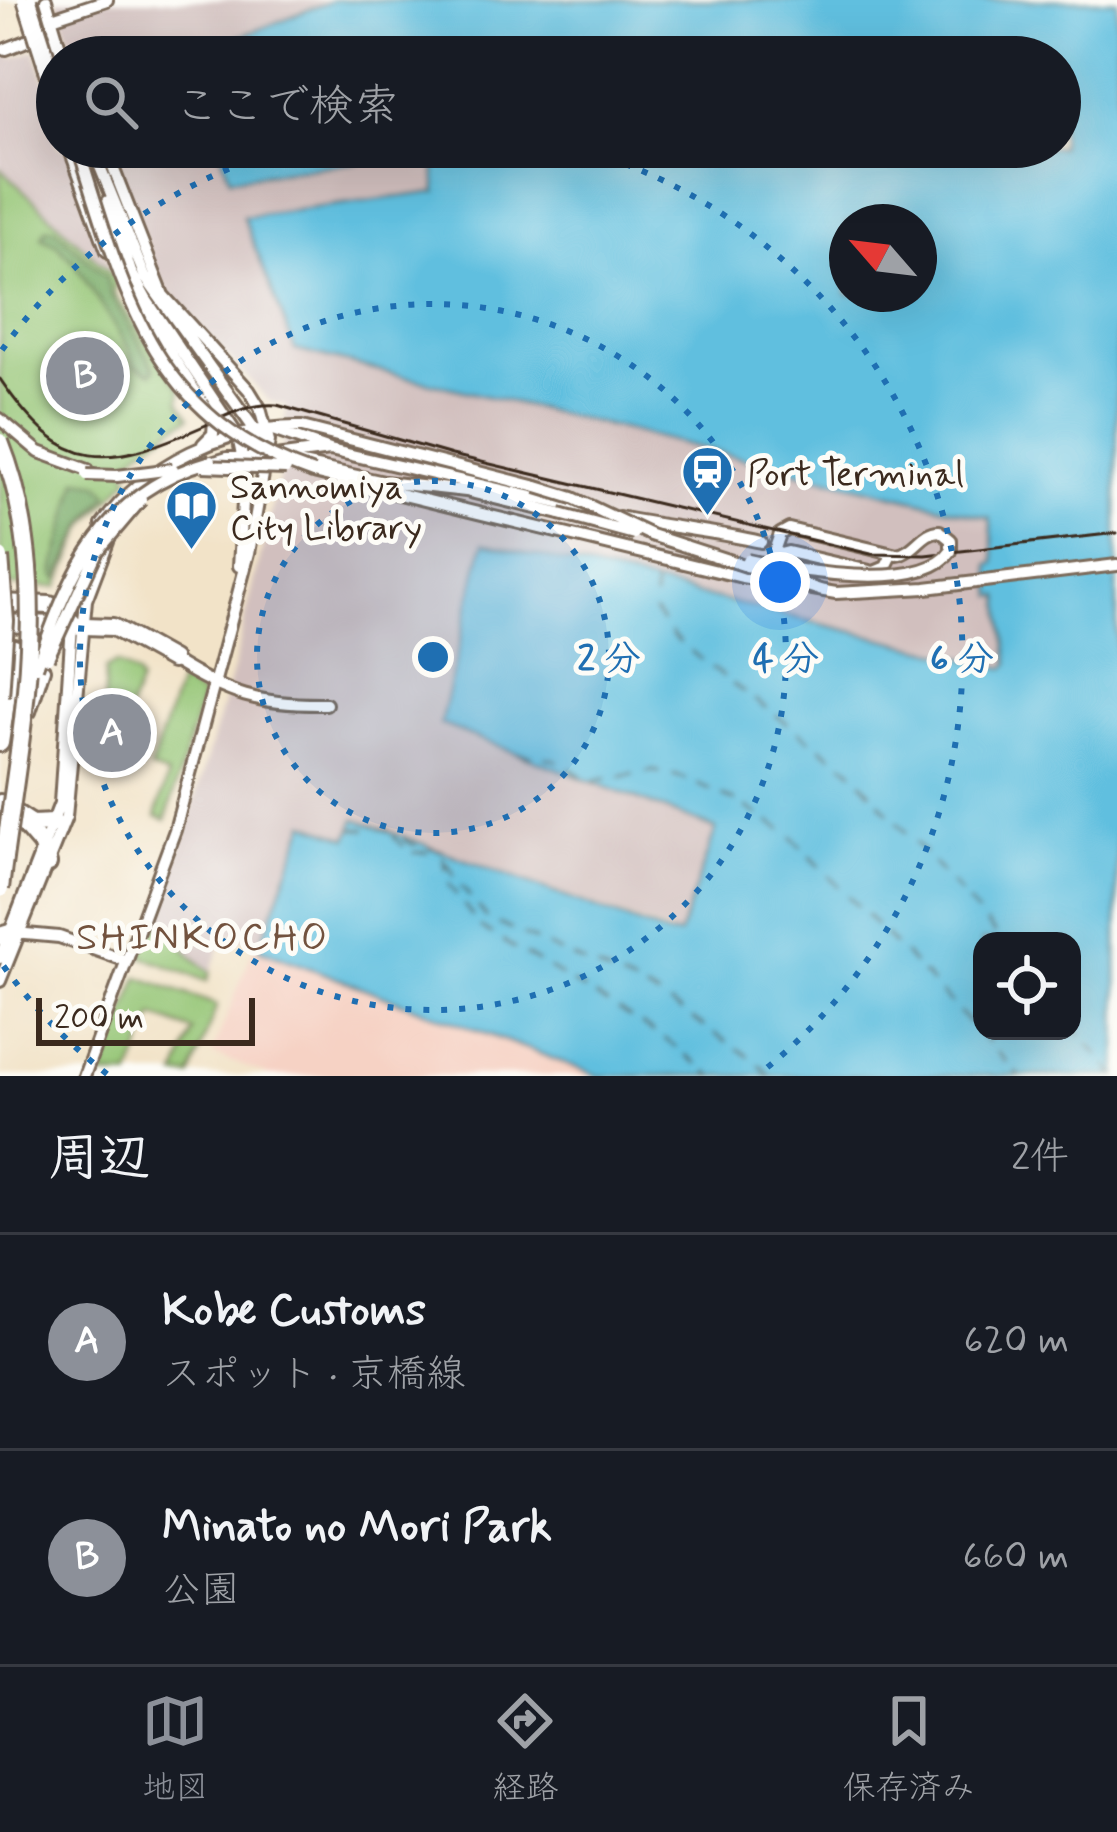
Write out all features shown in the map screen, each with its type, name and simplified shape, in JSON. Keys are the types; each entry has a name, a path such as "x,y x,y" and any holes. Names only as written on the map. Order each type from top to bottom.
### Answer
{"highway":[{"path":"0,866 26,644 28,576 5,444"},
{"path":"0,889 6,797 29,644 31,576 22,506 5,444"},
{"path":"0,557 5,621 0,697"},
{"path":"0,557 14,623 1,740"},
{"path":"0,603 50,605 79,624"},
{"path":"0,623 79,624 122,631 172,660"},
{"path":"6,797 31,832"}],"street":[{"path":"30,0 54,36"},
{"path":"30,0 42,36"},
{"path":"30,0 39,36"},
{"path":"46,0 54,36"},
{"path":"7,50 107,0"},
{"path":"31,832 71,792 79,624 67,602 69,591 110,515 146,480 213,434 214,420 121,276 100,235 86,168"},
{"path":"89,168 130,290 189,391 249,441 314,471"},
{"path":"90,168 131,272 238,436 243,458 238,581"},
{"path":"92,168 139,265 177,324 261,429 554,504 761,542"},
{"path":"84,1076 174,835 238,581 249,554 268,458 249,390 163,295 113,168"},
{"path":"0,422 5,444 61,468 101,477 217,463"},
{"path":"0,422 39,452 88,470 217,463 314,471 821,591 926,587 1117,563"},
{"path":"194,451 261,429 302,427 573,498 651,536 821,591"},
{"path":"0,981 31,832 62,786 79,624 102,554 132,511 178,476 225,459 330,450"},
{"path":"268,458 384,482 466,491 682,547 821,591"},
{"path":"6,797 44,669 88,568 124,516 169,482 217,463"},
{"path":"13,761 53,621 90,546 106,523 148,487 217,463"},
{"path":"682,547 838,576 923,568 942,562 952,543 946,533 937,530 908,553 892,555 789,529 778,537 770,563 755,569"},
{"path":"784,579 776,567 783,552 871,572 884,569 892,555"},
{"path":"172,660 215,686 258,702 326,704"},
{"path":"8,933 59,937 127,961"},
{"path":"0,958 8,933"}],"shaded area":[{"path":"57,0 333,0 241,36 69,36"},
{"path":"0,41 12,58 35,50 36,168 75,168 112,272 0,167"},
{"path":"118,168 226,168 230,178 308,168 435,168 438,192 295,350 991,518 1009,664 440,724 716,829 679,936 357,819 349,838 306,823 260,945 226,932 211,972 154,921 182,844 235,662 281,471 286,406 269,401 159,278"},
{"path":"254,947 599,1076 270,1076 212,1054"}],"green space":[{"path":"0,168 116,278 114,294 181,390 180,401 190,417 124,465 130,477 86,526 58,587 0,586"},
{"path":"47,228 55,229 106,277 111,296 155,368 152,373 134,365 129,349 75,264 42,237"},
{"path":"78,480 99,483 109,494 84,526 58,579 56,563"},
{"path":"117,663 140,682 127,715 116,722 104,713 106,669"},
{"path":"179,682 202,696 166,820 156,816 168,776 150,769"},
{"path":"154,921 211,972 207,981 141,956"},
{"path":"139,977 217,1005 191,1076 177,1076 193,1031 154,1016 131,1076 102,1076"}],"water":[{"path":"333,0 1117,0 1117,1076 599,1076 259,949 306,823 348,838 356,819 668,935 679,935 716,829 440,724 484,543 1005,668 1009,664 1001,596 994,596 990,565 996,563 990,518 295,350 243,217 437,192 435,168 1081,168 1081,36 241,36"},
{"path":"226,168 311,168 230,178"}],"ferry route":[{"path":"654,584 654,612 673,637 851,769 993,932"},
{"path":"518,753 554,759 591,781 654,771 681,777 737,802 789,834 1020,1076"},
{"path":"352,829 386,829 411,844 441,850 457,881 488,919 660,998 752,1058 771,1076"},
{"path":"393,836 411,853 437,851"},
{"path":"443,856 450,886 481,928 665,1039 714,1076"},
{"path":"1081,1035 1116,1076"}],"tram line":[{"path":"0,379 46,433 90,455 141,450 240,410 277,405 452,455 871,554 926,555 1117,533"}],"place":[{"name":"Minato no Mori Park","path":"85,376"},
{"name":"Port Terminal","path":"708,518"},
{"name":"Sannomiya City Library","path":"191,552"},
{"name":"Kobe Customs","path":"112,733"}],"district":[{"name":"SHINKOCHO","path":"203,935"}]}
